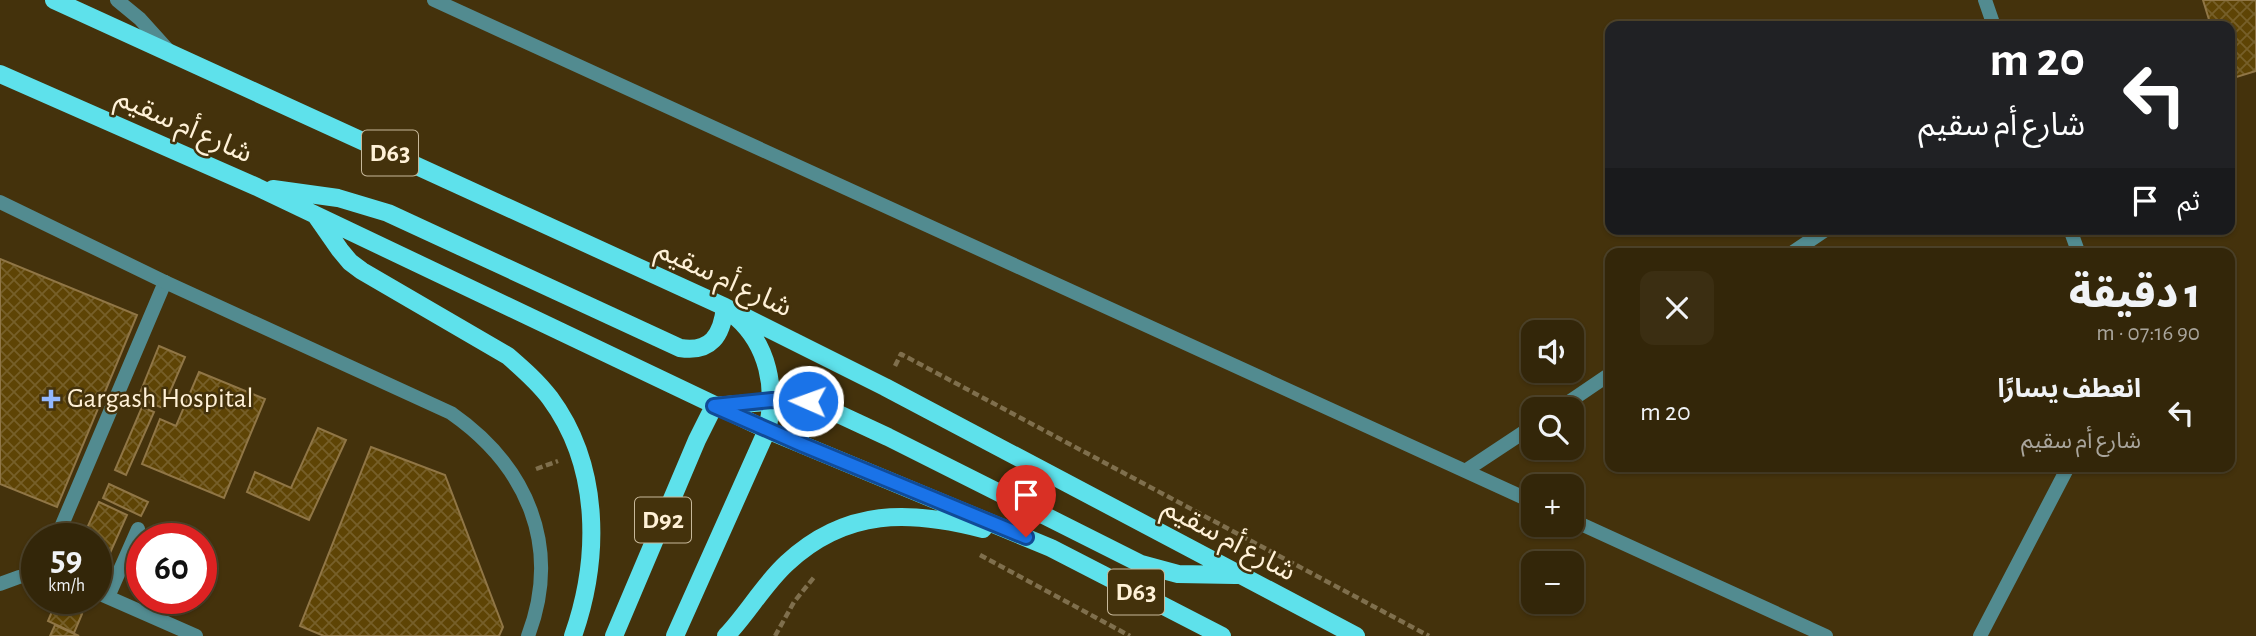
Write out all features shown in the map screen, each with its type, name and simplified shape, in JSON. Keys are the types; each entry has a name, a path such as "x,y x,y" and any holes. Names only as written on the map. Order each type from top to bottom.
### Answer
{"main road":[{"name":"شارع أم سقيم","path":"54,0 725,307 885,387 1356,636"},
{"name":"شارع أم سقيم","path":"0,74 257,187 767,430 1051,548 1222,636"},
{"path":"257,187 338,198 380,210 680,348 690,350 710,343 722,327 725,307"},
{"path":"317,217 351,262 508,356 531,376 551,399 567,425 588,490 592,527 591,565 585,602 573,636"},
{"name":"D92","path":"675,636 767,430 772,400 765,358 755,339 725,307"},
{"path":"714,406 772,400 799,400 817,404 1141,564 1178,574 1238,575"},
{"path":"803,445 798,439 799,421 803,414 817,404"},
{"name":"D92","path":"614,636 714,406"},
{"path":"726,636 788,562 829,534 873,519 896,516 942,519 1051,548"}],"street":[{"path":"117,0 140,19 171,53"},
{"path":"434,0 1521,497"},
{"path":"1985,0 1992,21"},
{"path":"0,202 165,282 452,412 476,430 498,452 515,476 537,531 541,561 540,590 528,636"},
{"path":"1799,248 1818,235"},
{"path":"63,523 165,282"},
{"path":"1576,397 1605,377"},
{"path":"1465,471 1521,434"},
{"path":"1979,636 2065,472"},
{"path":"1584,525 1826,636"},
{"path":"112,577 126,551"},
{"path":"0,584 21,577"},
{"path":"112,599 196,636"}],"path":[{"path":"885,387 901,354 1429,636"},
{"path":"515,476 578,453"},
{"path":"976,554 1130,636"},
{"path":"775,636 794,602 821,569"}],"building":[{"path":"2203,0 2256,0 2256,71 2235,77 2235,21 2209,21"},
{"name":"Gargash Hospital","path":"0,259 137,315 57,507 0,484"},
{"path":"159,346 185,357 163,408 138,398"},
{"path":"199,372 265,399 224,498 142,464 160,419 176,426"},
{"path":"142,407 154,412 126,475 115,470"},
{"path":"318,428 346,440 309,520 247,492 255,472 291,488"},
{"path":"371,447 445,475 503,627 499,636 324,636 300,626"},
{"path":"109,484 148,502 141,516 103,498"},
{"path":"99,502 127,515 112,549 112,523 89,523"},
{"path":"51,614 82,614 74,633 48,621"},
{"path":"55,625 79,636 50,636"}],"place":[{"name":"Gargash Hospital","path":"51,399"}],"route":[{"path":"808,401 772,400 714,406 1026,537"}]}
